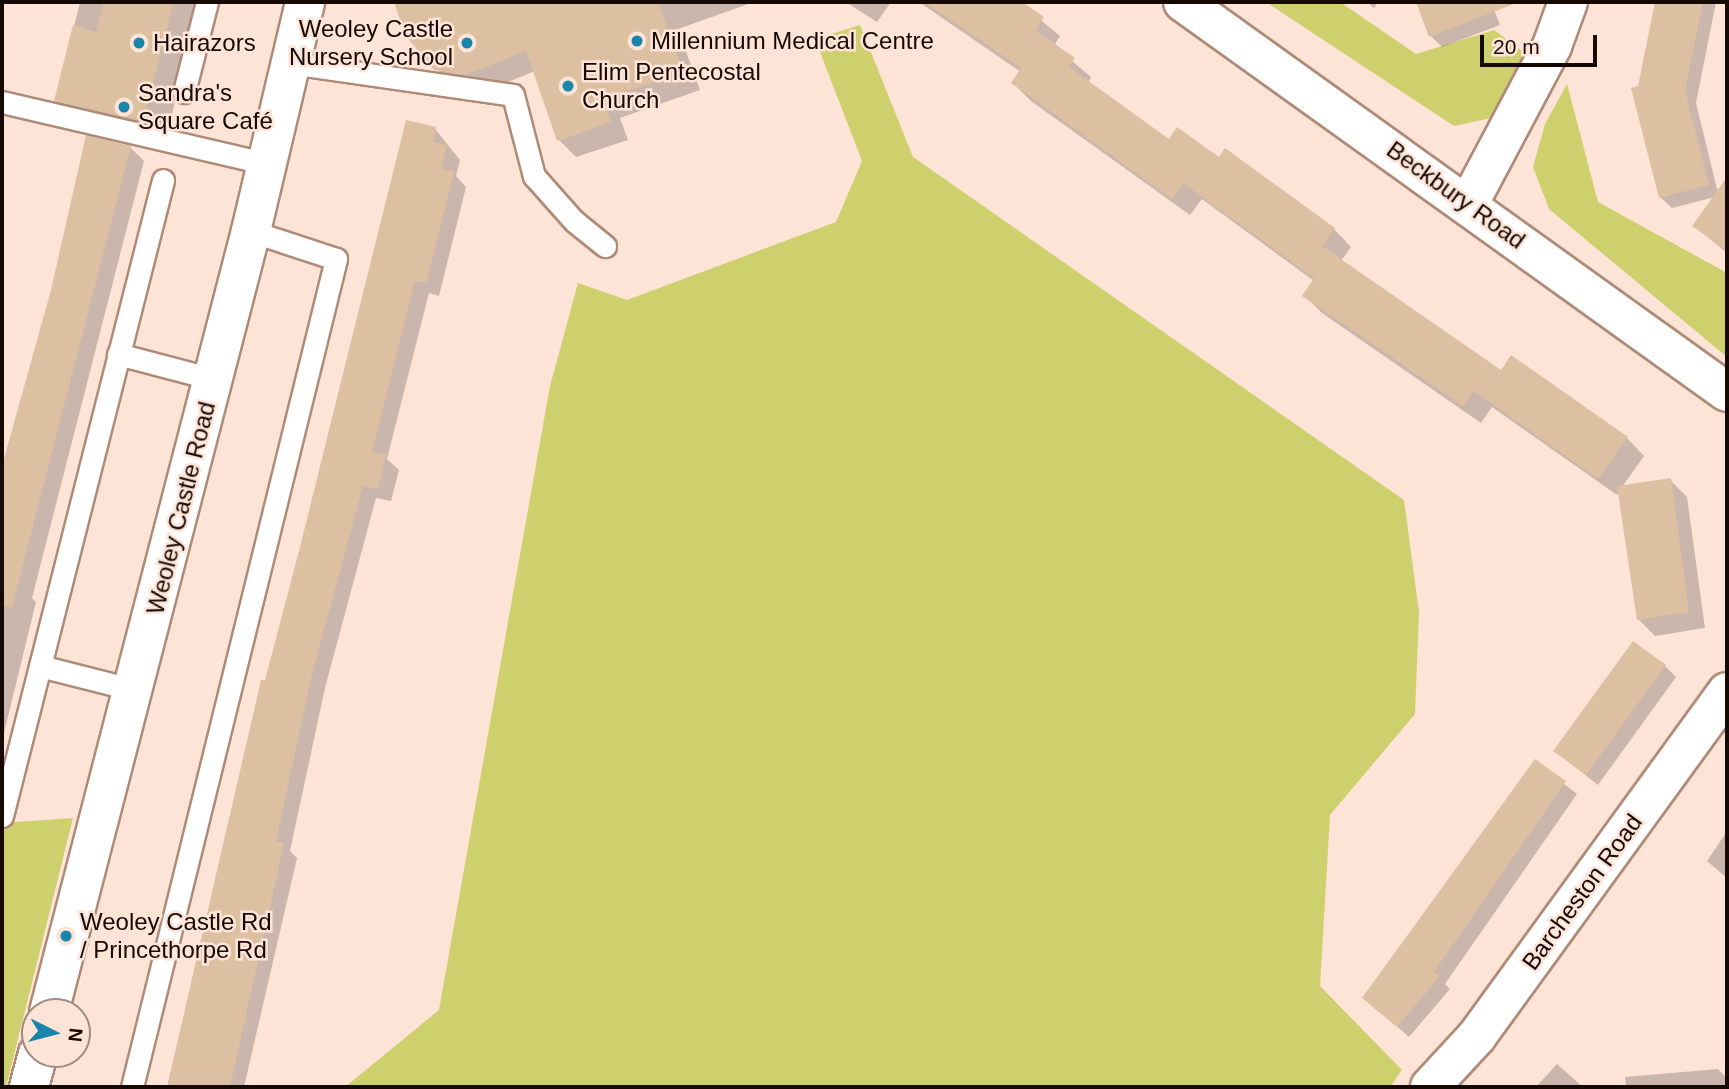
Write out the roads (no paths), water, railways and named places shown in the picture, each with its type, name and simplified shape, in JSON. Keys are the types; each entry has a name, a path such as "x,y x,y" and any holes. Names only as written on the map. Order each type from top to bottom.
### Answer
{"street":[{"name":"Weoley Castle Road","path":"53,998 135,690 268,163 305,2"},
{"name":"Beckbury Road","path":"1183,2 1469,203 1727,392"},
{"path":"1469,203 1552,46 1568,2"},
{"name":"Barcheston Road","path":"1430,1087 1477,1036 1727,692"},
{"path":"29,1087 34,1068"}],"lane":[{"path":"184,92 206,2"},
{"path":"291,63 513,94 534,176 574,221 605,246"},
{"path":"2,102 268,163"},
{"path":"2,816 163,180"},
{"path":"131,1087 337,259 251,231"},
{"path":"118,354 213,379"},
{"path":"40,666 135,690"}],"place":[{"name":"Millennium Medical Centre","path":"637,41"},
{"name":"Hairazors","path":"139,43"},
{"name":"Weoley Castle Nursery School","path":"467,43"},
{"name":"Elim Pentecostal Church","path":"568,86"},
{"name":"Sandra's Square Café","path":"124,107"},
{"name":"Weoley Castle Rd / Princethorpe Rd","path":"66,936"}]}
